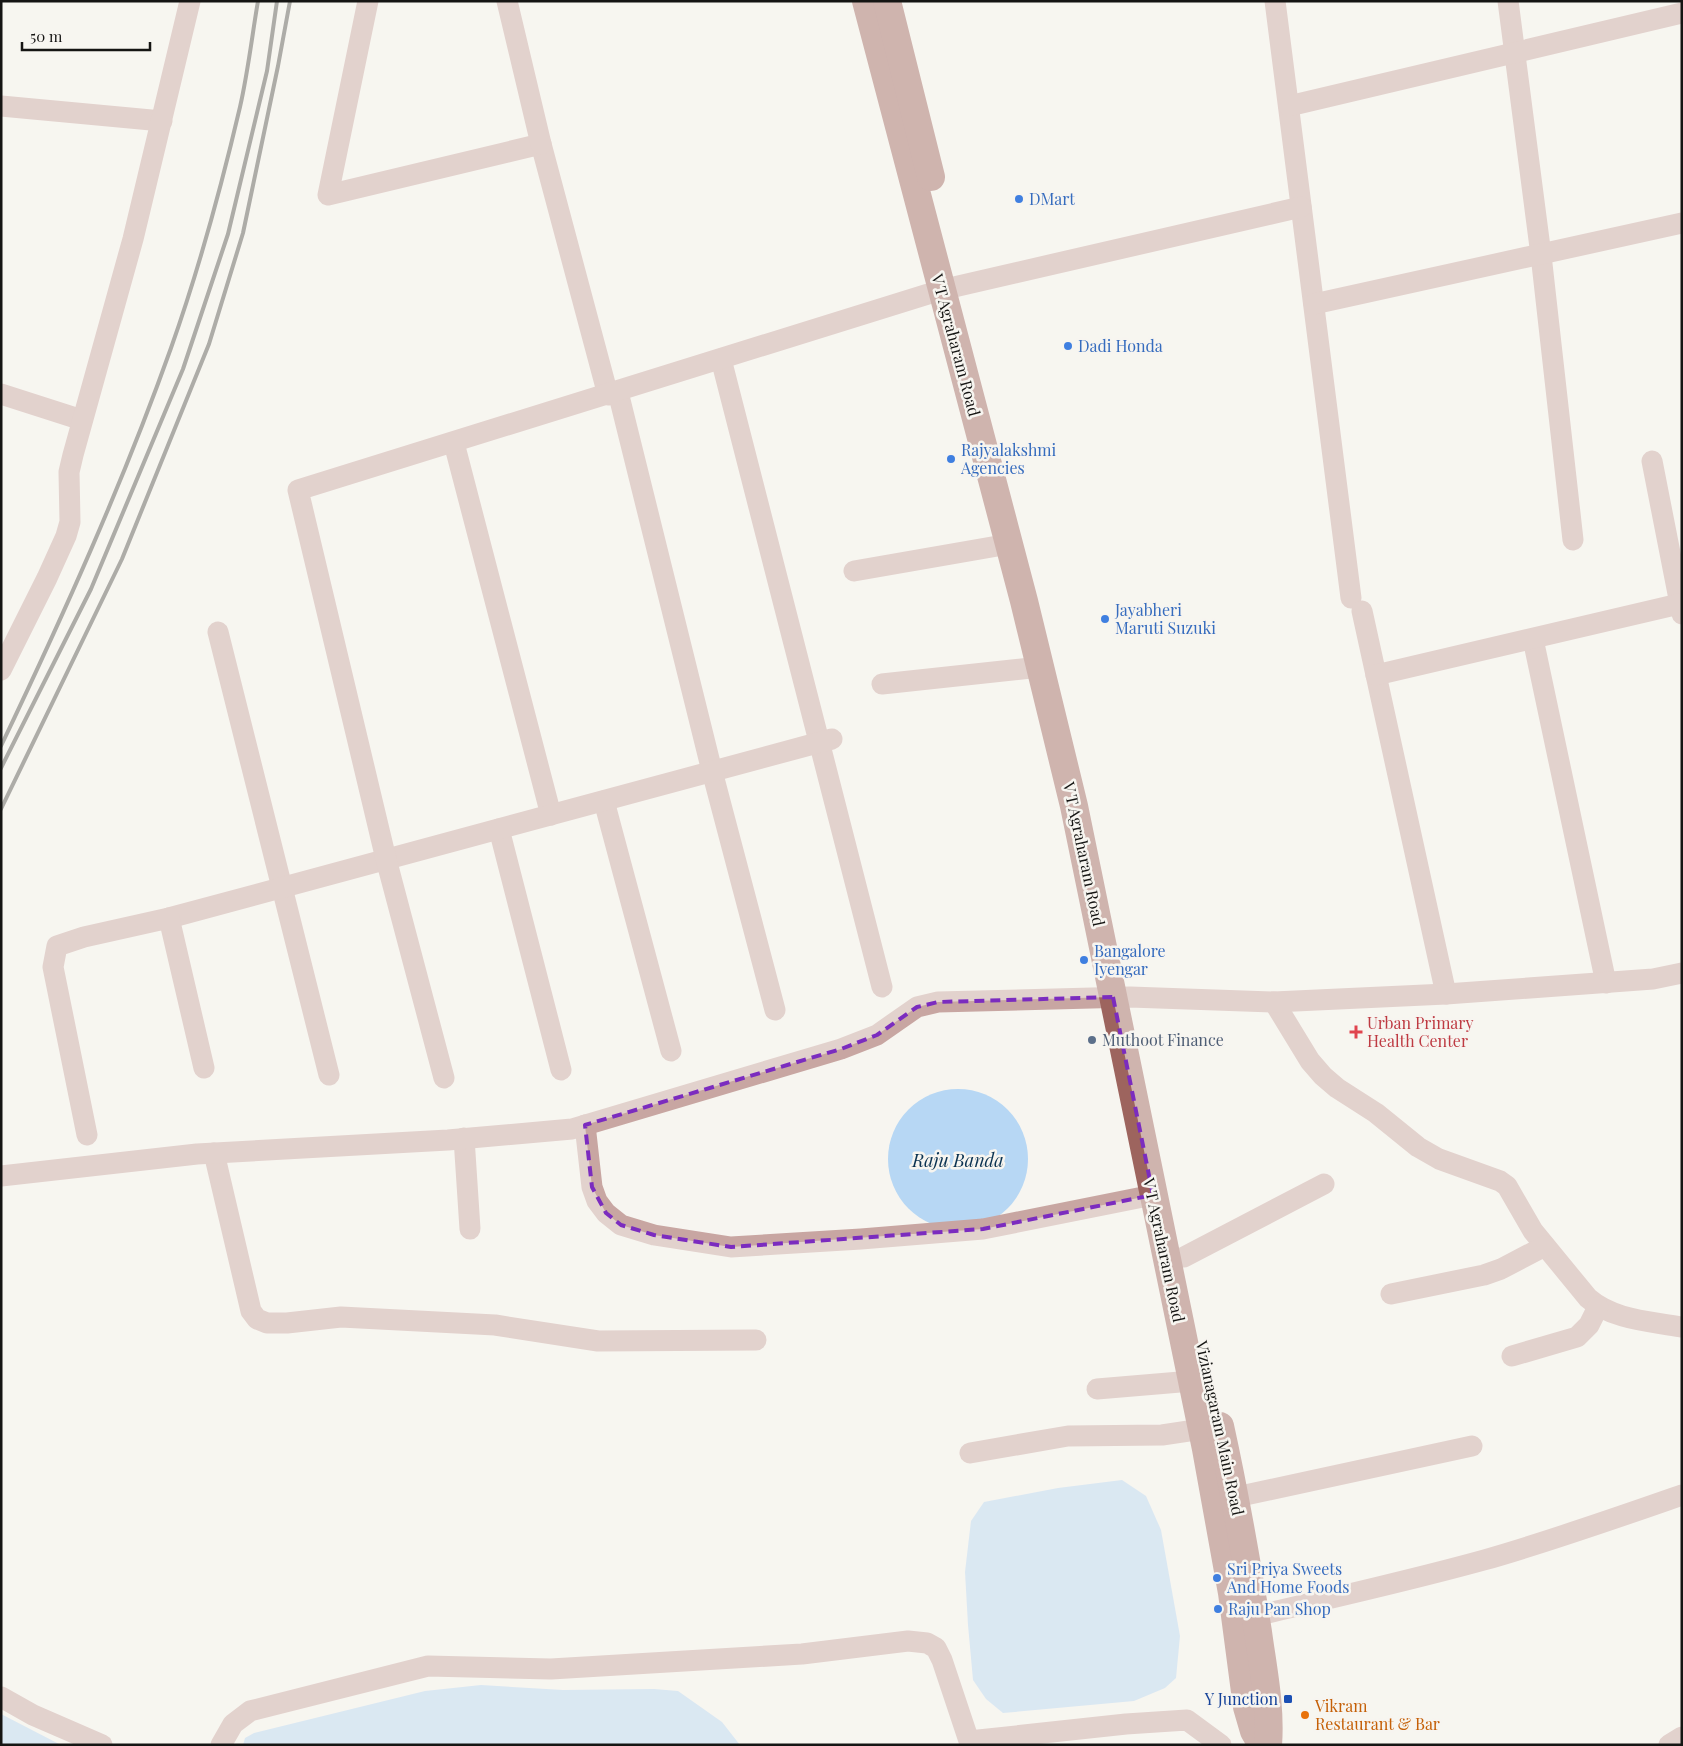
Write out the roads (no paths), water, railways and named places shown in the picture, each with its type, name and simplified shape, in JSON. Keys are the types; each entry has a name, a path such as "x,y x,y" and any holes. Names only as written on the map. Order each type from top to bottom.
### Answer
{"main road":[{"name":"V T Agraharam Road","path":"866,1 1045,620 1103,862 1153,1195 1202,1429 1232,1593 1247,1707 1254,1731 1262,1745"},
{"name":"V T Agraharam Road","path":"887,1 949,288 1009,544 1122,997"},
{"name":"Vizianagaram Main Road","path":"1122,997 1184,1257 1236,1497 1269,1708 1268,1745"}],"street":[{"path":"1,670 66,536 70,508 69,472 133,239 190,1"},
{"path":"368,1 328,195 541,144"},
{"path":"507,1 541,144 613,393 775,1010"},
{"path":"1275,1 1314,304 1356,604 1376,675 1446,994"},
{"path":"1508,1 1541,255 1573,540"},
{"path":"1289,106 1682,13"},
{"path":"1,106 162,121"},
{"path":"444,1078 386,859 298,490 949,288 1301,207"},
{"path":"1314,304 1682,223"},
{"path":"721,360 826,741 882,987"},
{"path":"1,394 82,420"},
{"path":"454,442 551,815"},
{"path":"1376,675 1533,638 1680,609 1652,460"},
{"path":"854,571 1009,544"},
{"path":"218,632 329,1075"},
{"path":"1533,638 1606,982"},
{"path":"882,684 1040,667"},
{"path":"87,1135 53,967 57,946 84,937 169,918 826,741"},
{"path":"604,801 671,1051"},
{"path":"499,829 561,1070"},
{"path":"169,918 204,1068"},
{"path":"1,1176 214,1153 464,1138 572,1129 841,1049 877,1035 917,1007 938,1002 1122,997 1274,1002 1446,994 1653,979 1682,973"},
{"path":"1274,1002 1310,1061 1323,1076 1432,1155 1500,1181 1507,1186 1533,1231 1588,1298 1598,1307 1611,1313 1681,1327"},
{"path":"584,1125 592,1187 597,1201 606,1213 621,1224 654,1235 731,1246 861,1240 983,1229 1153,1195"},
{"path":"464,1138 470,1229"},
{"path":"214,1153 251,1310 257,1319 267,1323 359,1317 495,1325 598,1341 756,1340"},
{"path":"1184,1257 1324,1184"},
{"path":"1391,1294 1501,1270 1546,1246"},
{"path":"1512,1356 1577,1337 1590,1325 1598,1307"},
{"path":"1097,1389 1192,1381"},
{"path":"970,1453 1068,1436 1162,1434 1202,1429"},
{"path":"1236,1497 1472,1446"},
{"path":"1255,1616 1399,1583 1484,1560 1560,1537 1682,1495"},
{"path":"221,1745 233,1724 250,1711 428,1666 551,1668 802,1654 908,1641 927,1643 936,1648 942,1660 969,1741 1126,1724 1187,1720 1221,1745"},
{"path":"1,1697 34,1715 102,1745"},
{"path":"1669,1745 1682,1737"}],"water":[{"name":"Raju Banda","path":"958,1089 972,1090 985,1094 1008,1109 1023,1132 1027,1145 1027,1173 1023,1186 1008,1209 985,1224 972,1228 958,1229 944,1228 931,1224 908,1209 893,1186 889,1173 888,1159 889,1145 893,1132 908,1109 931,1094 944,1090"},
{"path":"1122,1480 1146,1496 1161,1530 1180,1636 1176,1678 1165,1688 1134,1701 1003,1713 986,1699 973,1680 965,1572 971,1521 984,1502 1058,1488"},
{"path":"481,1685 563,1690 654,1689 678,1691 722,1722 740,1745 243,1745 245,1738 254,1733 425,1691"},
{"path":"1,1714 61,1745 1,1745"}],"railway":[{"path":"1,746 91,549 133,449 171,348 200,258 225,168 243,94 258,1"},
{"path":"1,768 91,589 183,369 228,234 267,71 277,1"},
{"path":"1,809 122,559 209,344 243,233 290,1"}],"place":[{"name":"DMart","path":"1019,199"},
{"name":"Dadi Honda","path":"1068,346"},
{"name":"Rajyalakshmi Agencies","path":"951,459"},
{"name":"Jayabheri Maruti Suzuki","path":"1105,619"},
{"name":"Bangalore Iyengar","path":"1084,960"},
{"name":"Urban Primary Health Center","path":"1356,1032"},
{"name":"Muthoot Finance","path":"1092,1040"},
{"name":"Sri Priya Sweets And Home Foods","path":"1217,1578"},
{"name":"Raju Pan Shop","path":"1218,1609"},
{"name":"Y Junction","path":"1288,1699"},
{"name":"Vikram Restaurant & Bar","path":"1305,1715"}]}
